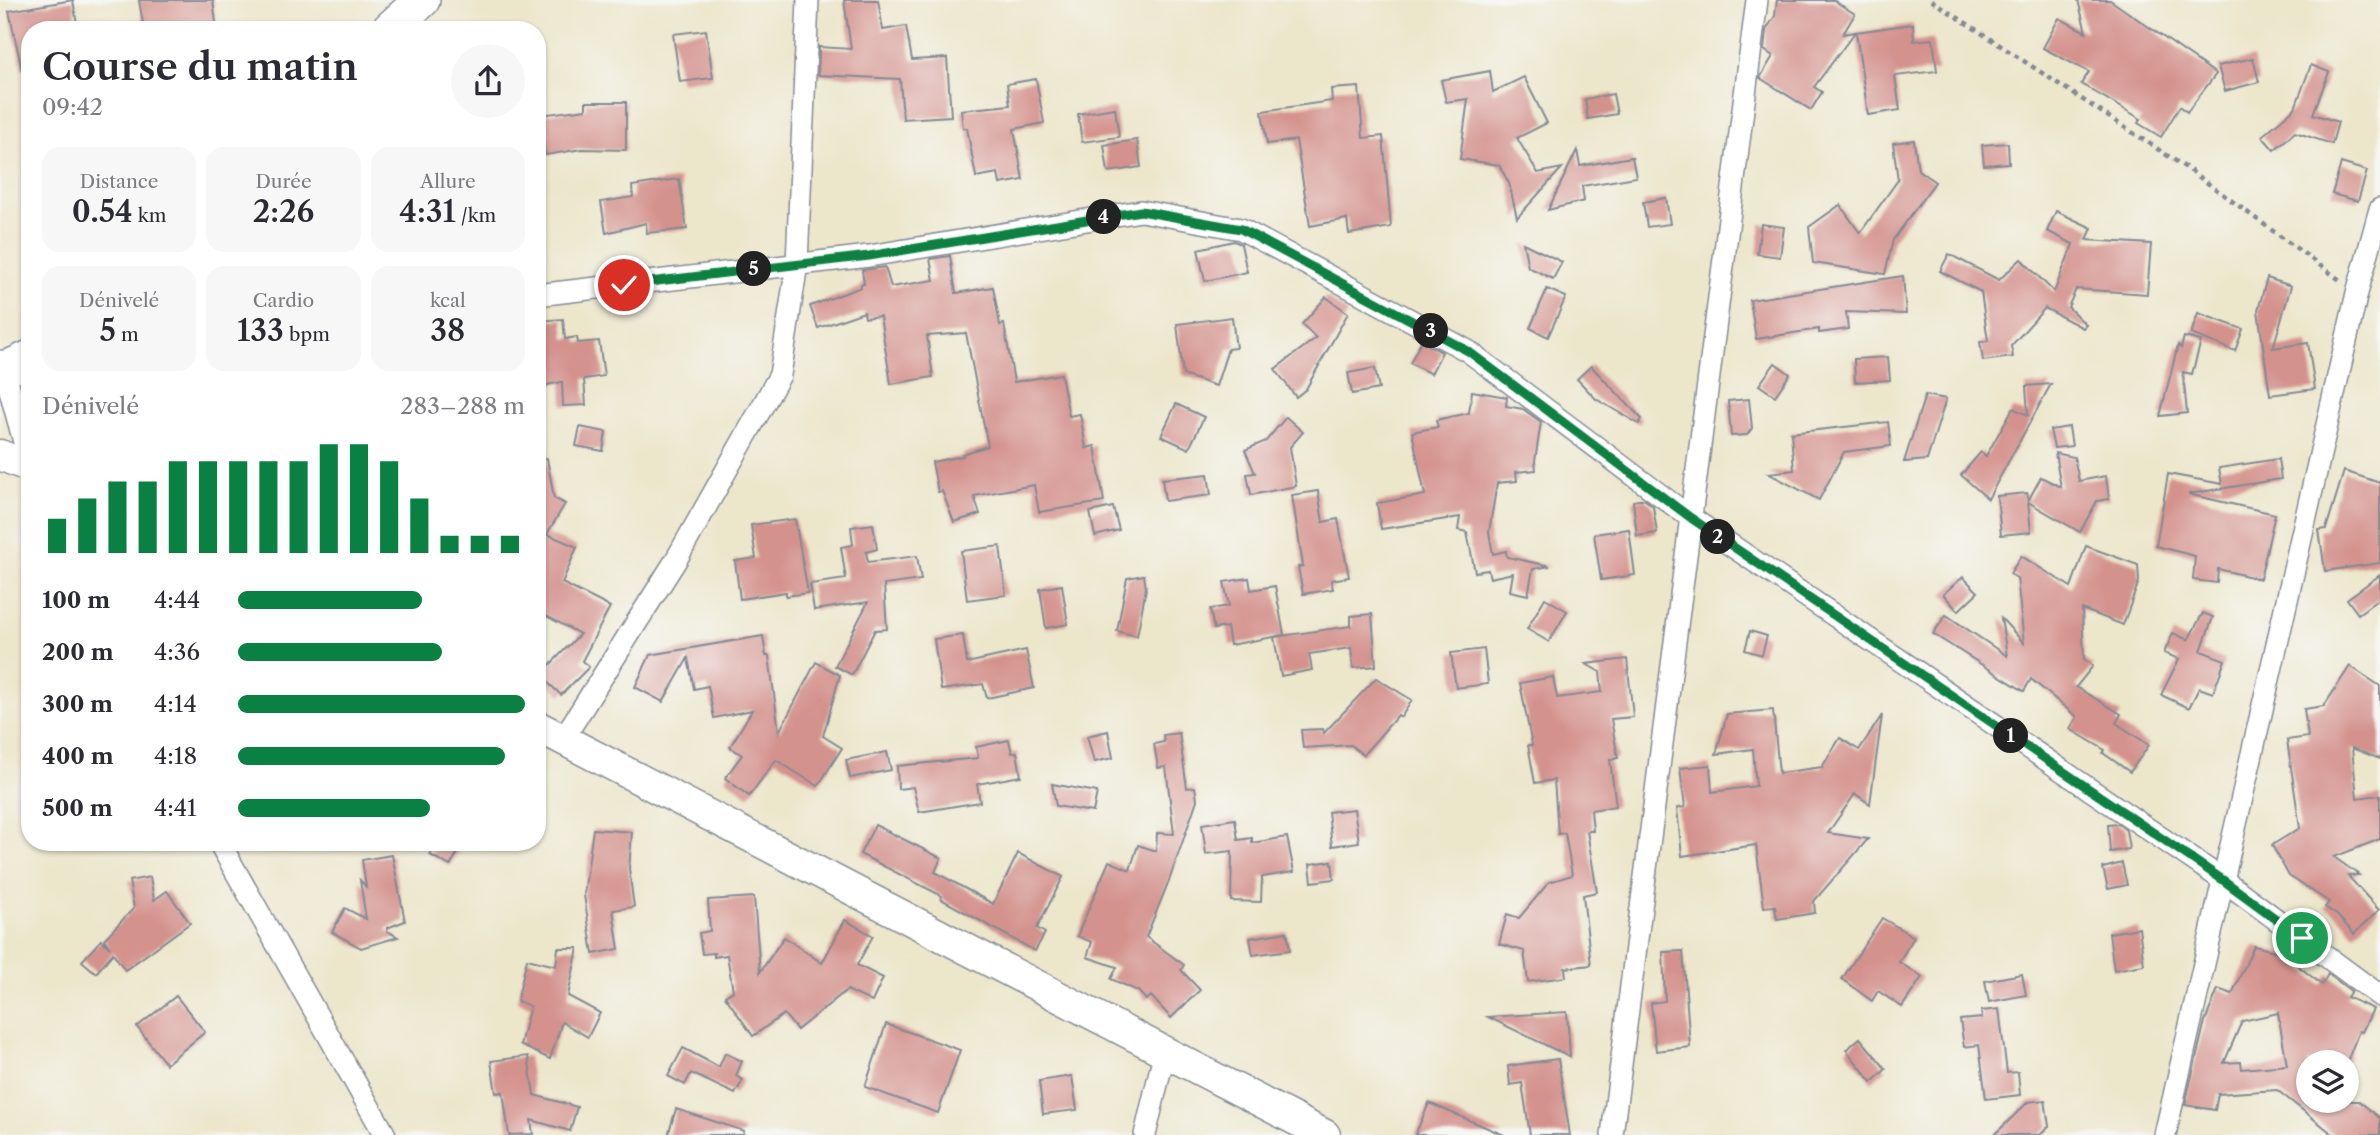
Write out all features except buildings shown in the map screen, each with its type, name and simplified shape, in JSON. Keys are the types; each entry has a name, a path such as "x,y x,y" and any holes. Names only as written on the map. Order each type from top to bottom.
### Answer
{"highway":[{"path":"399,21 422,0"}],"main road":[{"path":"0,454 21,462"},
{"path":"550,733 1325,1135"}],"street":[{"path":"550,733 676,560 780,375 797,264 808,0"},
{"path":"1612,1135 1757,0"},
{"path":"2165,1135 2357,293 2380,209"},
{"path":"546,294 869,256 1141,211 1241,229 1468,351 1691,518 2223,880 2380,996"},
{"path":"16,362 21,399"},
{"path":"224,851 385,1135"},
{"path":"1145,1135 1165,1050"}],"path":[{"path":"1931,0 2191,171 2357,293"}],"route":[{"path":"624,285 869,256 1141,211 1241,229 1468,351 1691,518 2223,880 2302,938"}]}
